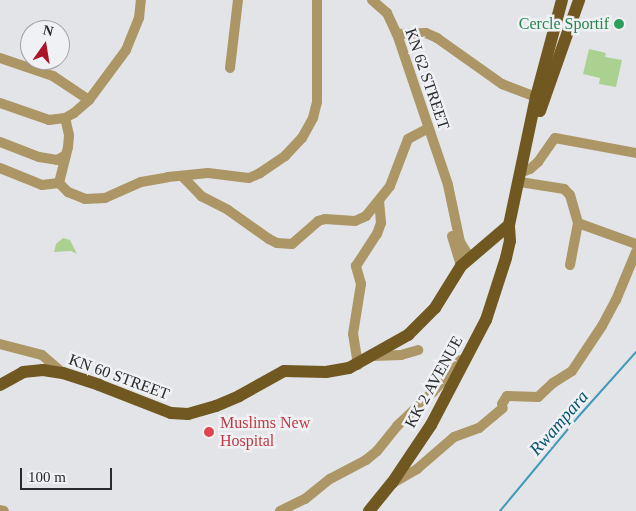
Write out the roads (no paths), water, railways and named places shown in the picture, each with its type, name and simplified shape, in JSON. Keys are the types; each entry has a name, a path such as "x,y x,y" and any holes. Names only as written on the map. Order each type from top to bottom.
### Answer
{"main road":[{"name":"KK 2 AVENUE","path":"369,511 392,483 431,425 474,344 494,300 510,241 509,225 521,177 536,97 562,0"},
{"path":"532,116 538,114 541,109 579,0"},
{"path":"506,258 497,236 509,225"},
{"name":"KN 60 STREET","path":"0,385 23,372 42,370 63,373 179,414 216,406 240,396 284,371 326,372 358,365 408,335 420,325 436,308 465,262 497,236"}],"street":[{"path":"0,104 40,118 65,118 89,100 126,50 139,18 141,0"},
{"path":"230,68 238,0"},
{"path":"65,118 69,135 59,183 62,188 78,198 95,200 105,198 141,182 182,176 221,173 238,178 249,178 285,156 302,138 313,118 317,102 317,0"},
{"name":"KN 62 STREET","path":"372,0 387,13 397,34 427,129 444,173 465,262"},
{"path":"397,34 426,33 437,38 502,84 536,97"},
{"path":"0,58 53,76 89,100"},
{"path":"182,176 202,196 228,210 269,239 292,244 318,221 325,219 355,221 379,202 390,186 408,139 427,129"},
{"path":"521,177 538,162 555,138 636,153"},
{"path":"0,142 50,160 57,160 66,155"},
{"path":"0,168 42,185 59,183"},
{"path":"521,177 569,192 578,223 570,266"},
{"path":"358,365 353,334 353,320 361,284 356,266 377,234 381,223 379,202"},
{"path":"578,223 636,244"},
{"path":"392,483 417,469 454,436 479,428 502,406 507,396 538,397 553,383 572,371 591,345 607,317 636,252"},
{"path":"0,344 42,355 63,373"},
{"path":"280,511 305,499 330,480 366,460 377,451 397,426 433,392 474,344"},
{"path":"373,356 401,355 418,350"},
{"path":"0,510 4,511"}],"waterway":[{"name":"Rwampara","path":"500,511 578,417 636,352"}],"place":[{"name":"Cercle Sportif","path":"619,24"},
{"name":"Muslims New Hospital","path":"209,432"}]}
